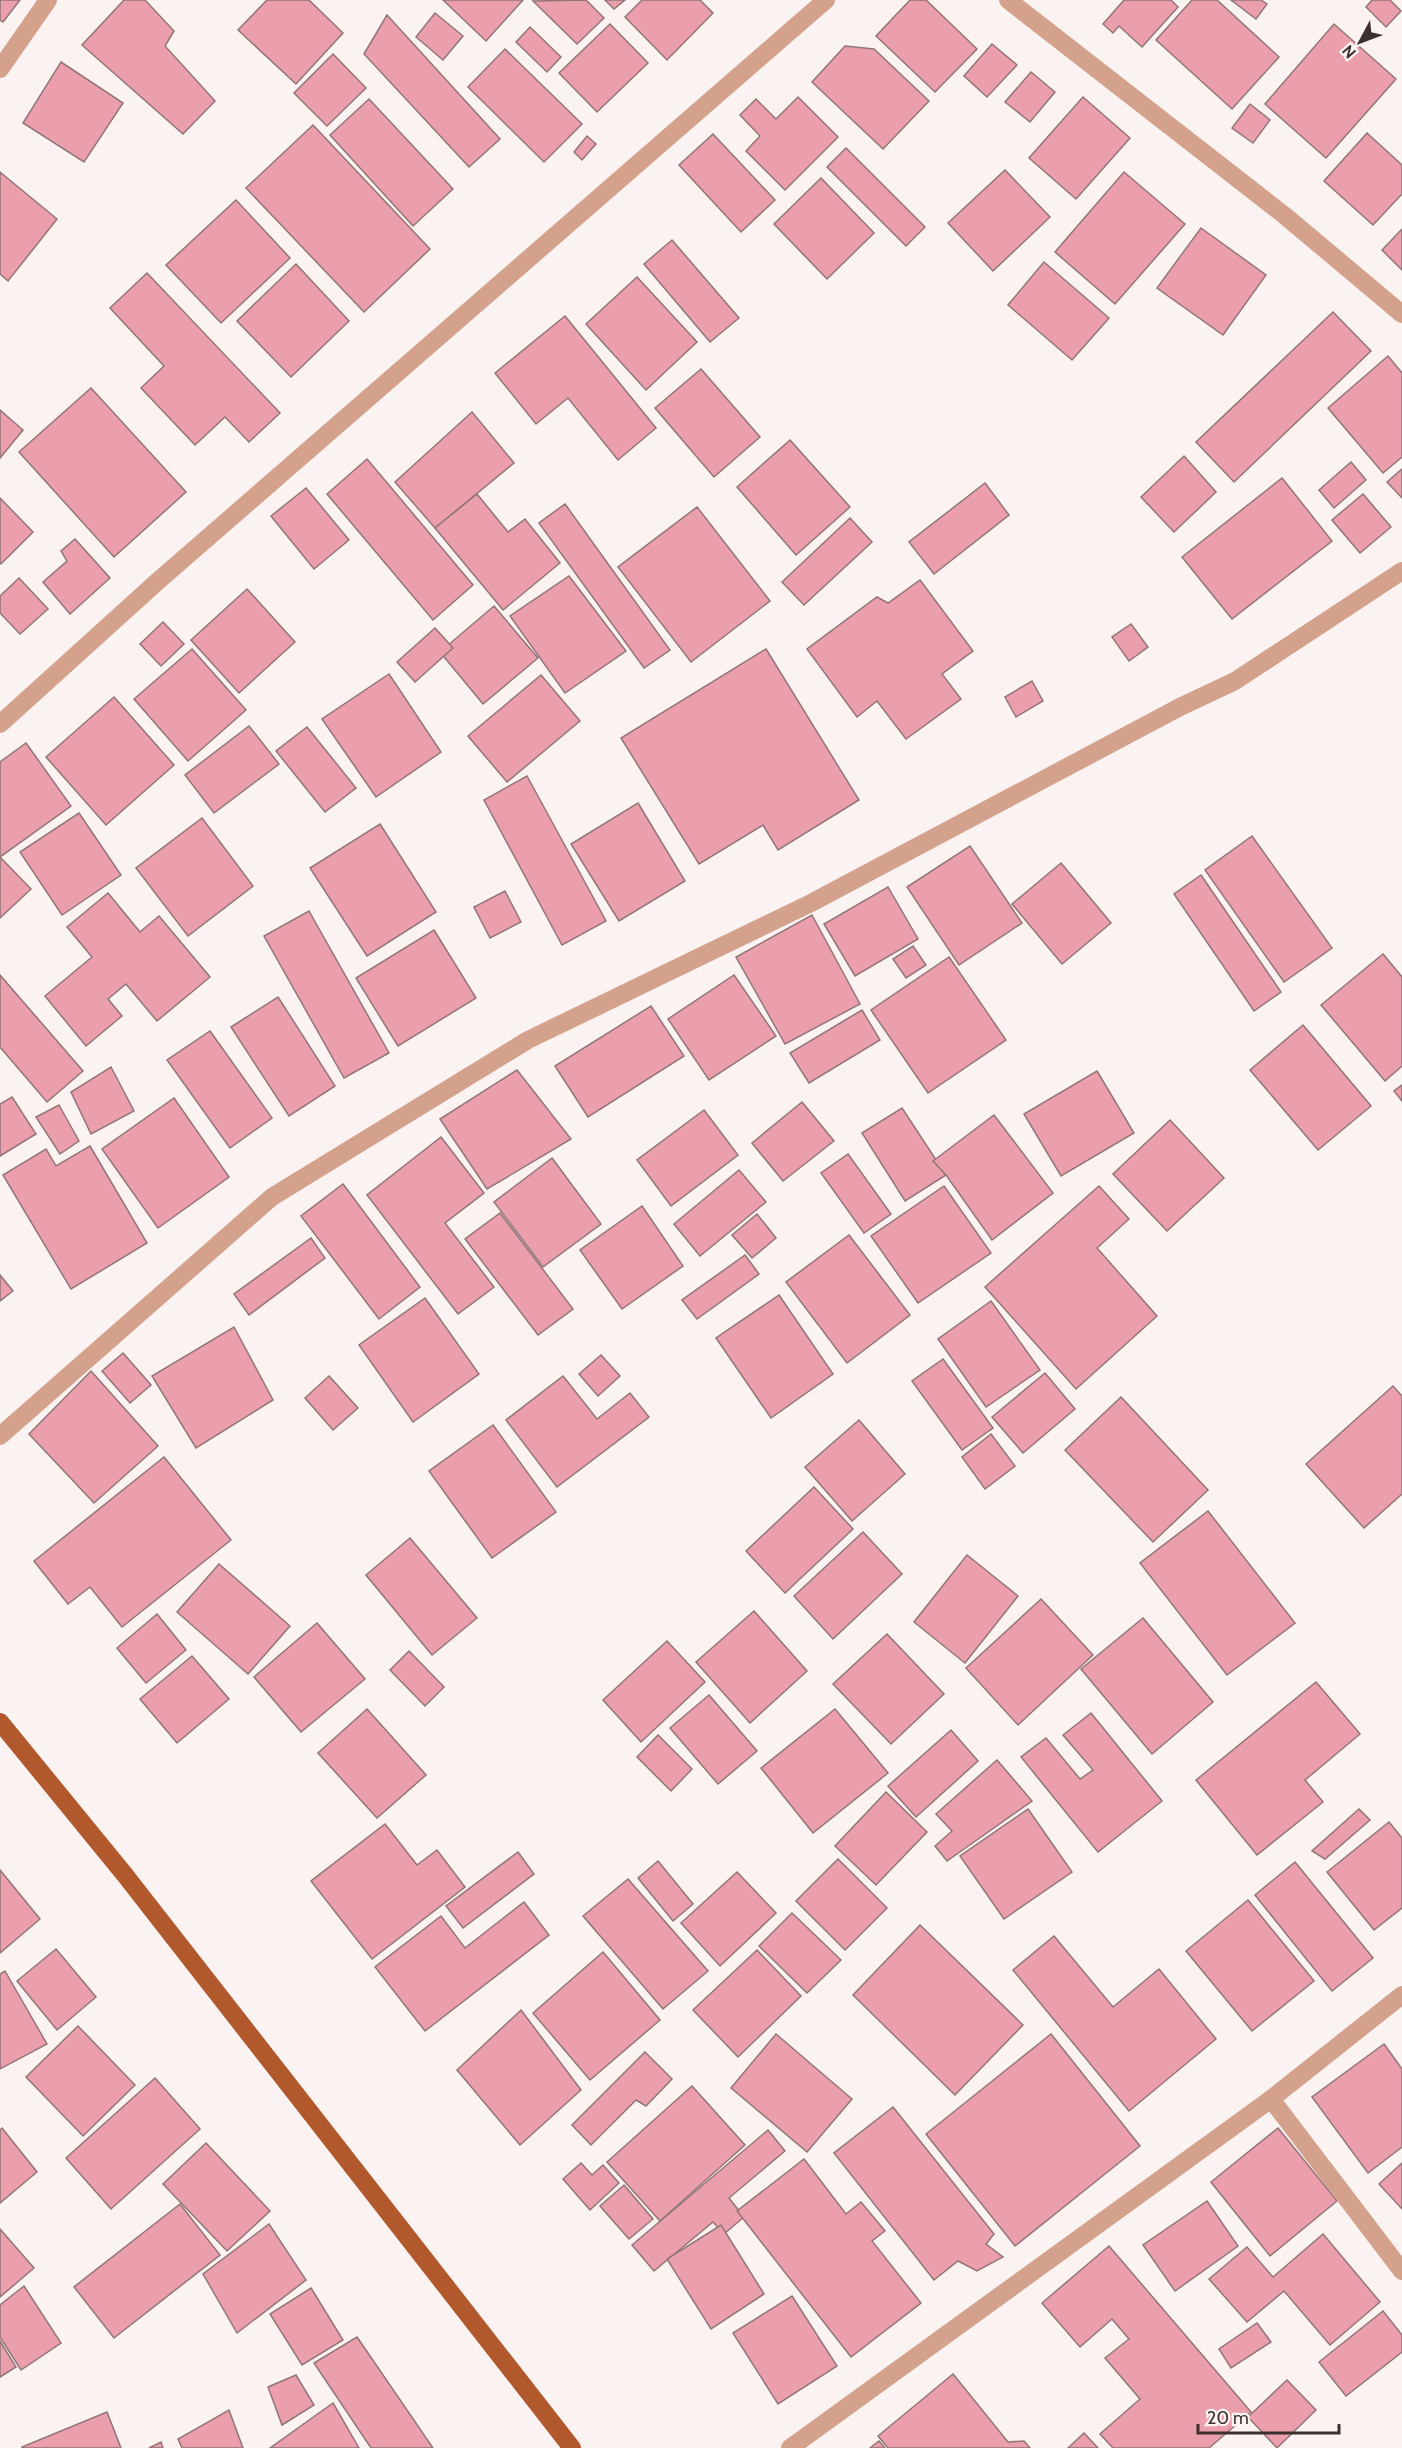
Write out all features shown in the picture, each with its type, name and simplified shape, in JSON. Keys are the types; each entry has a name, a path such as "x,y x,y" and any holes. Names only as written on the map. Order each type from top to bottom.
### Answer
{"main road":[{"path":"0,1722 125,1875 572,2448"}],"street":[{"path":"0,69 48,0"},
{"path":"0,724 158,581 826,0"},
{"path":"1008,0 1284,215 1402,314"},
{"path":"0,1436 272,1197 528,1040 811,903 1180,707 1235,681 1402,571"},
{"path":"790,2448 1271,2099 1402,1995"},
{"path":"1271,2099 1402,2271"}],"building":[{"path":"0,0 20,0 3,22 0,20"},
{"path":"124,0 145,0 174,31 165,46 215,101 183,134 82,45"},
{"path":"267,0 309,0 343,33 296,84 238,30"},
{"path":"443,0 523,0 486,41"},
{"path":"586,0 604,18 577,44 533,1"},
{"path":"605,0 625,0 614,9"},
{"path":"642,0 700,0 713,13 667,60 625,17"},
{"path":"910,0 926,0 977,49 935,92 876,36"},
{"path":"1124,0 1171,0 1178,7 1142,47 1119,26 1113,33 1103,24"},
{"path":"1192,0 1217,0 1279,57 1232,109 1156,40"},
{"path":"1231,0 1261,0 1267,4 1256,19"},
{"path":"1372,0 1390,0 1401,11 1386,27 1366,7"},
{"path":"435,13 463,36 443,60 416,37"},
{"path":"387,15 500,139 469,167 364,54"},
{"path":"610,24 648,63 597,112 559,73"},
{"path":"1334,24 1396,79 1326,158 1265,104"},
{"path":"530,27 561,57 547,72 516,42"},
{"path":"992,44 1017,65 987,97 964,76"},
{"path":"845,46 874,49 929,101 883,149 812,82"},
{"path":"505,49 582,124 544,162 468,87"},
{"path":"333,54 366,88 327,126 294,93"},
{"path":"61,62 123,103 84,162 23,123"},
{"path":"1031,72 1055,92 1030,122 1005,102"},
{"path":"798,97 838,137 785,190 746,151 760,136 740,115 756,99 776,119"},
{"path":"1083,97 1130,138 1076,199 1029,158"},
{"path":"369,99 453,189 413,226 330,135"},
{"path":"1250,104 1270,120 1253,143 1232,128"},
{"path":"313,125 430,249 364,312 246,188"},
{"path":"1367,133 1402,165 1402,194 1373,225 1324,181"},
{"path":"713,134 775,200 741,232 679,165"},
{"path":"587,136 596,144 582,160 574,152"},
{"path":"846,148 925,227 906,246 827,167"},
{"path":"1005,170 1050,217 993,271 948,223"},
{"path":"0,172 57,219 8,281 0,274"},
{"path":"1124,172 1185,224 1115,304 1055,252"},
{"path":"821,178 874,233 827,279 774,224"},
{"path":"236,200 290,258 221,323 166,265"},
{"path":"1201,228 1266,275 1223,335 1157,288"},
{"path":"1402,229 1402,270 1382,250"},
{"path":"672,240 739,318 710,342 644,264"},
{"path":"1044,262 1109,318 1072,360 1008,305"},
{"path":"296,264 349,321 291,377 237,321"},
{"path":"147,273 280,413 249,442 225,417 195,445 141,388 164,366 110,308"},
{"path":"637,277 697,342 646,390 586,324"},
{"path":"1333,312 1371,351 1234,482 1196,442"},
{"path":"565,316 656,428 618,460 568,398 536,424 495,373"},
{"path":"1388,356 1402,373 1402,457 1383,473 1328,408"},
{"path":"701,369 760,437 714,477 655,408"},
{"path":"91,388 186,492 114,557 19,452"},
{"path":"0,410 23,430 0,458"},
{"path":"472,412 514,463 435,528 395,482"},
{"path":"790,440 850,507 796,555 737,487"},
{"path":"1184,456 1216,492 1174,532 1141,497"},
{"path":"367,459 473,585 433,620 327,494"},
{"path":"1351,462 1366,480 1334,508 1319,490"},
{"path":"1402,469 1402,498 1387,482"},
{"path":"1282,478 1332,541 1232,619 1182,557"},
{"path":"985,483 1009,515 934,574 909,542"},
{"path":"306,488 349,540 314,569 271,516"},
{"path":"477,494 508,532 525,519 560,563 503,610 435,528"},
{"path":"1363,494 1391,527 1360,553 1332,520"},
{"path":"0,498 33,532 1,564 0,563"},
{"path":"565,504 670,650 644,668 539,523"},
{"path":"697,507 770,601 691,662 618,567"},
{"path":"850,518 872,542 804,605 782,582"},
{"path":"75,539 110,578 70,614 43,582 67,561 61,551"},
{"path":"569,576 626,651 565,693 510,616"},
{"path":"19,578 48,609 20,634 0,613 0,596"},
{"path":"920,580 973,651 942,674 961,699 906,739 877,701 857,717 807,649 877,597 888,603"},
{"path":"247,589 295,642 239,693 191,640"},
{"path":"494,606 538,658 483,704 440,652"},
{"path":"163,622 184,644 161,666 140,644"},
{"path":"1131,624 1148,647 1129,661 1112,637"},
{"path":"435,628 453,648 415,682 397,662"},
{"path":"192,649 246,710 188,761 134,699"},
{"path":"766,649 859,800 778,850 763,825 699,864 621,738"},
{"path":"389,674 441,752 376,797 322,719"},
{"path":"541,675 580,721 507,782 468,736"},
{"path":"1032,681 1043,701 1016,717 1005,697"},
{"path":"114,697 174,765 106,825 46,757"},
{"path":"249,726 279,764 214,813 185,775"},
{"path":"307,727 356,788 325,812 276,751"},
{"path":"26,743 71,806 0,857 0,762"},
{"path":"527,776 606,921 562,945 484,800"},
{"path":"638,803 685,881 619,921 571,844"},
{"path":"79,813 121,875 62,915 20,852"},
{"path":"202,818 253,886 188,936 136,868"},
{"path":"380,824 436,912 367,956 310,868"},
{"path":"1252,836 1332,948 1284,982 1205,870"},
{"path":"970,846 1022,923 959,965 907,887"},
{"path":"0,857 31,889 0,918"},
{"path":"1061,863 1111,923 1062,964 1012,904"},
{"path":"1201,875 1281,992 1254,1011 1174,894"},
{"path":"888,887 918,939 855,976 824,924"},
{"path":"505,891 521,922 490,938 474,907"},
{"path":"108,893 140,932 159,916 210,977 157,1021 126,984 108,999 122,1016 86,1046 45,996 92,957 67,927"},
{"path":"309,911 389,1053 344,1078 264,936"},
{"path":"812,915 860,1004 785,1044 736,957"},
{"path":"434,930 476,998 398,1046 356,978"},
{"path":"913,946 926,965 906,978 893,959"},
{"path":"1383,954 1402,977 1402,1066 1385,1081 1321,1005"},
{"path":"949,957 1006,1040 928,1093 871,1010"},
{"path":"0,975 83,1071 47,1102 0,1047"},
{"path":"734,975 776,1036 709,1080 668,1019"},
{"path":"278,997 335,1086 289,1116 231,1027"},
{"path":"651,1006 684,1056 588,1117 555,1066"},
{"path":"862,1010 880,1040 809,1083 790,1053"},
{"path":"1303,1025 1371,1106 1318,1150 1250,1070"},
{"path":"210,1031 272,1118 230,1148 167,1060"},
{"path":"111,1067 134,1111 91,1134 71,1092"},
{"path":"517,1070 571,1139 487,1189 440,1119"},
{"path":"1097,1071 1134,1133 1061,1176 1024,1114"},
{"path":"1402,1085 1402,1101 1394,1091"},
{"path":"12,1097 36,1134 0,1156 0,1104"},
{"path":"174,1098 229,1177 158,1228 102,1149"},
{"path":"802,1102 834,1141 783,1181 752,1143"},
{"path":"59,1105 79,1141 60,1154 36,1117"},
{"path":"902,1108 946,1175 905,1201 862,1133"},
{"path":"704,1110 738,1155 671,1206 637,1160"},
{"path":"994,1115 1053,1193 992,1240 946,1175 933,1161"},
{"path":"1170,1120 1224,1178 1167,1231 1113,1174"},
{"path":"441,1137 484,1193 445,1223 494,1287 458,1314 367,1195"},
{"path":"90,1146 147,1243 71,1289 3,1175 46,1149 56,1166"},
{"path":"848,1154 891,1214 864,1233 821,1173"},
{"path":"552,1158 601,1224 543,1267 494,1202"},
{"path":"739,1170 766,1202 700,1256 674,1224"},
{"path":"343,1184 420,1287 379,1319 301,1216"},
{"path":"944,1186 991,1253 918,1303 871,1236"},
{"path":"1099,1186 1129,1219 1097,1248 1157,1316 1076,1389 985,1287"},
{"path":"642,1206 683,1266 622,1309 580,1250"},
{"path":"500,1213 573,1309 538,1335 465,1239"},
{"path":"757,1214 776,1238 752,1258 732,1235"},
{"path":"849,1235 910,1315 847,1363 786,1282"},
{"path":"311,1238 325,1258 249,1315 234,1294"},
{"path":"745,1255 759,1274 697,1319 682,1300"},
{"path":"0,1275 13,1291 0,1301"},
{"path":"779,1295 833,1374 771,1418 716,1338"},
{"path":"425,1298 479,1374 413,1422 359,1345"},
{"path":"991,1301 1040,1370 986,1407 938,1339"},
{"path":"234,1327 273,1400 196,1448 152,1376"},
{"path":"123,1353 151,1385 130,1403 102,1371"},
{"path":"601,1355 620,1376 598,1396 579,1374"},
{"path":"943,1359 993,1428 962,1450 912,1381"},
{"path":"91,1371 158,1446 94,1503 29,1434"},
{"path":"1045,1373 1075,1409 1023,1453 992,1417"},
{"path":"329,1376 358,1408 333,1430 305,1398"},
{"path":"563,1376 597,1419 630,1393 649,1417 557,1487 506,1420"},
{"path":"1393,1386 1402,1396 1402,1494 1364,1528 1306,1464"},
{"path":"1121,1397 1208,1490 1153,1542 1065,1450"},
{"path":"859,1420 905,1474 852,1521 805,1467"},
{"path":"493,1425 556,1512 492,1558 429,1471"},
{"path":"991,1434 1015,1466 985,1489 962,1457"},
{"path":"164,1457 231,1540 122,1627 90,1587 68,1604 34,1561"},
{"path":"814,1487 853,1529 785,1593 746,1551"},
{"path":"1208,1511 1295,1623 1227,1675 1140,1563"},
{"path":"863,1532 902,1574 833,1639 794,1596"},
{"path":"410,1538 477,1618 432,1655 366,1575"},
{"path":"967,1555 1018,1596 965,1663 914,1622"},
{"path":"219,1564 290,1626 248,1674 177,1612"},
{"path":"1041,1599 1093,1655 1018,1725 966,1668"},
{"path":"754,1611 807,1671 750,1723 696,1662"},
{"path":"157,1614 186,1650 146,1683 117,1648"},
{"path":"1143,1618 1213,1702 1152,1754 1081,1669"},
{"path":"317,1623 365,1679 301,1732 254,1677"},
{"path":"887,1634 944,1694 891,1744 833,1684"},
{"path":"667,1641 705,1682 641,1742 603,1700"},
{"path":"409,1651 444,1687 425,1706 390,1670"},
{"path":"192,1656 229,1699 177,1743 140,1699"},
{"path":"1316,1682 1360,1734 1305,1780 1323,1802 1257,1855 1196,1780"},
{"path":"709,1695 757,1751 718,1784 670,1728"},
{"path":"367,1709 426,1775 377,1818 318,1753"},
{"path":"835,1709 888,1773 813,1833 761,1768"},
{"path":"1091,1713 1162,1801 1098,1852 1021,1757 1046,1738 1080,1779 1093,1770 1063,1735"},
{"path":"951,1730 978,1761 916,1817 888,1786"},
{"path":"658,1735 692,1769 671,1791 637,1757"},
{"path":"997,1760 1032,1801 947,1861 935,1846 952,1831 936,1814"},
{"path":"886,1792 927,1832 876,1885 835,1846"},
{"path":"1028,1809 1072,1872 1004,1919 960,1856"},
{"path":"1359,1809 1370,1820 1325,1859 1312,1851"},
{"path":"1389,1822 1402,1838 1402,1908 1374,1930 1327,1872"},
{"path":"385,1824 417,1865 437,1850 465,1887 372,1959 311,1881"},
{"path":"518,1852 534,1874 463,1928 446,1906"},
{"path":"838,1859 887,1908 845,1950 796,1901"},
{"path":"658,1861 693,1904 673,1921 638,1878"},
{"path":"1295,1862 1373,1958 1332,1991 1255,1895"},
{"path":"0,1870 40,1919 0,1953"},
{"path":"737,1872 776,1913 720,1966 681,1923"},
{"path":"628,1879 708,1971 663,2009 583,1916"},
{"path":"1248,1900 1314,1981 1252,2031 1186,1951"},
{"path":"524,1902 549,1935 425,2031 375,1967 441,1916 465,1948"},
{"path":"792,1913 841,1960 807,1993 759,1946"},
{"path":"920,1925 1023,2025 955,2095 853,1995"},
{"path":"1054,1936 1113,2007 1159,1969 1216,2039 1129,2111 1013,1970"},
{"path":"56,1949 96,1997 57,2030 17,1981"},
{"path":"757,1950 801,1996 738,2057 693,2010"},
{"path":"603,1952 660,2020 590,2080 533,2013"},
{"path":"5,1971 47,2044 0,2069 0,1974"},
{"path":"521,2010 581,2090 520,2145 457,2070"},
{"path":"78,2026 135,2085 83,2136 26,2077"},
{"path":"776,2034 852,2099 807,2152 731,2088"},
{"path":"1051,2034 1140,2146 1015,2246 926,2134"},
{"path":"1384,2044 1402,2069 1402,2147 1368,2173 1312,2097"},
{"path":"645,2052 672,2079 646,2106 636,2100 591,2145 572,2125"},
{"path":"155,2078 200,2129 111,2209 66,2158"},
{"path":"692,2086 745,2145 660,2221 607,2162"},
{"path":"893,2107 994,2234 986,2244 1003,2257 977,2271 958,2261 934,2280 834,2153"},
{"path":"2,2128 37,2172 0,2203 0,2130"},
{"path":"1278,2128 1337,2201 1270,2256 1211,2182"},
{"path":"768,2130 785,2151 729,2198 744,2217 724,2234 713,2222 654,2271 632,2245"},
{"path":"206,2143 270,2211 227,2251 163,2184"},
{"path":"804,2159 846,2214 861,2202 885,2231 872,2241 921,2303 851,2357 737,2211"},
{"path":"581,2163 592,2175 603,2165 619,2183 590,2210 563,2179"},
{"path":"1402,2163 1402,2209 1379,2184"},
{"path":"624,2185 653,2219 629,2239 600,2206"},
{"path":"1207,2201 1238,2246 1175,2291 1143,2245"},
{"path":"180,2204 220,2255 114,2338 74,2287"},
{"path":"269,2224 306,2280 237,2333 203,2274"},
{"path":"721,2225 764,2294 711,2329 667,2259"},
{"path":"0,2229 34,2268 0,2297"},
{"path":"1323,2234 1380,2302 1330,2345 1284,2291 1247,2322 1209,2279 1247,2247 1273,2277"},
{"path":"1109,2246 1251,2412 1209,2448 1113,2448 1100,2434 1140,2399 1105,2358 1129,2339 1112,2319 1080,2347 1042,2303"},
{"path":"24,2286 61,2343 21,2370 0,2337 0,2305"},
{"path":"311,2288 343,2340 302,2365 270,2314"},
{"path":"792,2296 837,2366 778,2404 733,2333"},
{"path":"1383,2311 1402,2335 1402,2352 1346,2396 1319,2362"},
{"path":"1257,2323 1271,2342 1231,2368 1219,2349"},
{"path":"357,2337 433,2448 371,2448 314,2363"},
{"path":"0,2341 16,2367 0,2377"},
{"path":"953,2374 1008,2442 1024,2441 1030,2448 888,2448 878,2436"},
{"path":"296,2375 314,2405 282,2425 268,2387"},
{"path":"1287,2380 1316,2410 1277,2448 1248,2417"},
{"path":"333,2403 359,2448 270,2448"},
{"path":"229,2410 243,2448 182,2448 178,2439"},
{"path":"107,2412 121,2448 22,2448 22,2447"},
{"path":"1084,2433 1098,2448 1068,2448"},
{"path":"879,2441 885,2448 870,2448"},
{"path":"161,2442 163,2448 149,2448"}]}
